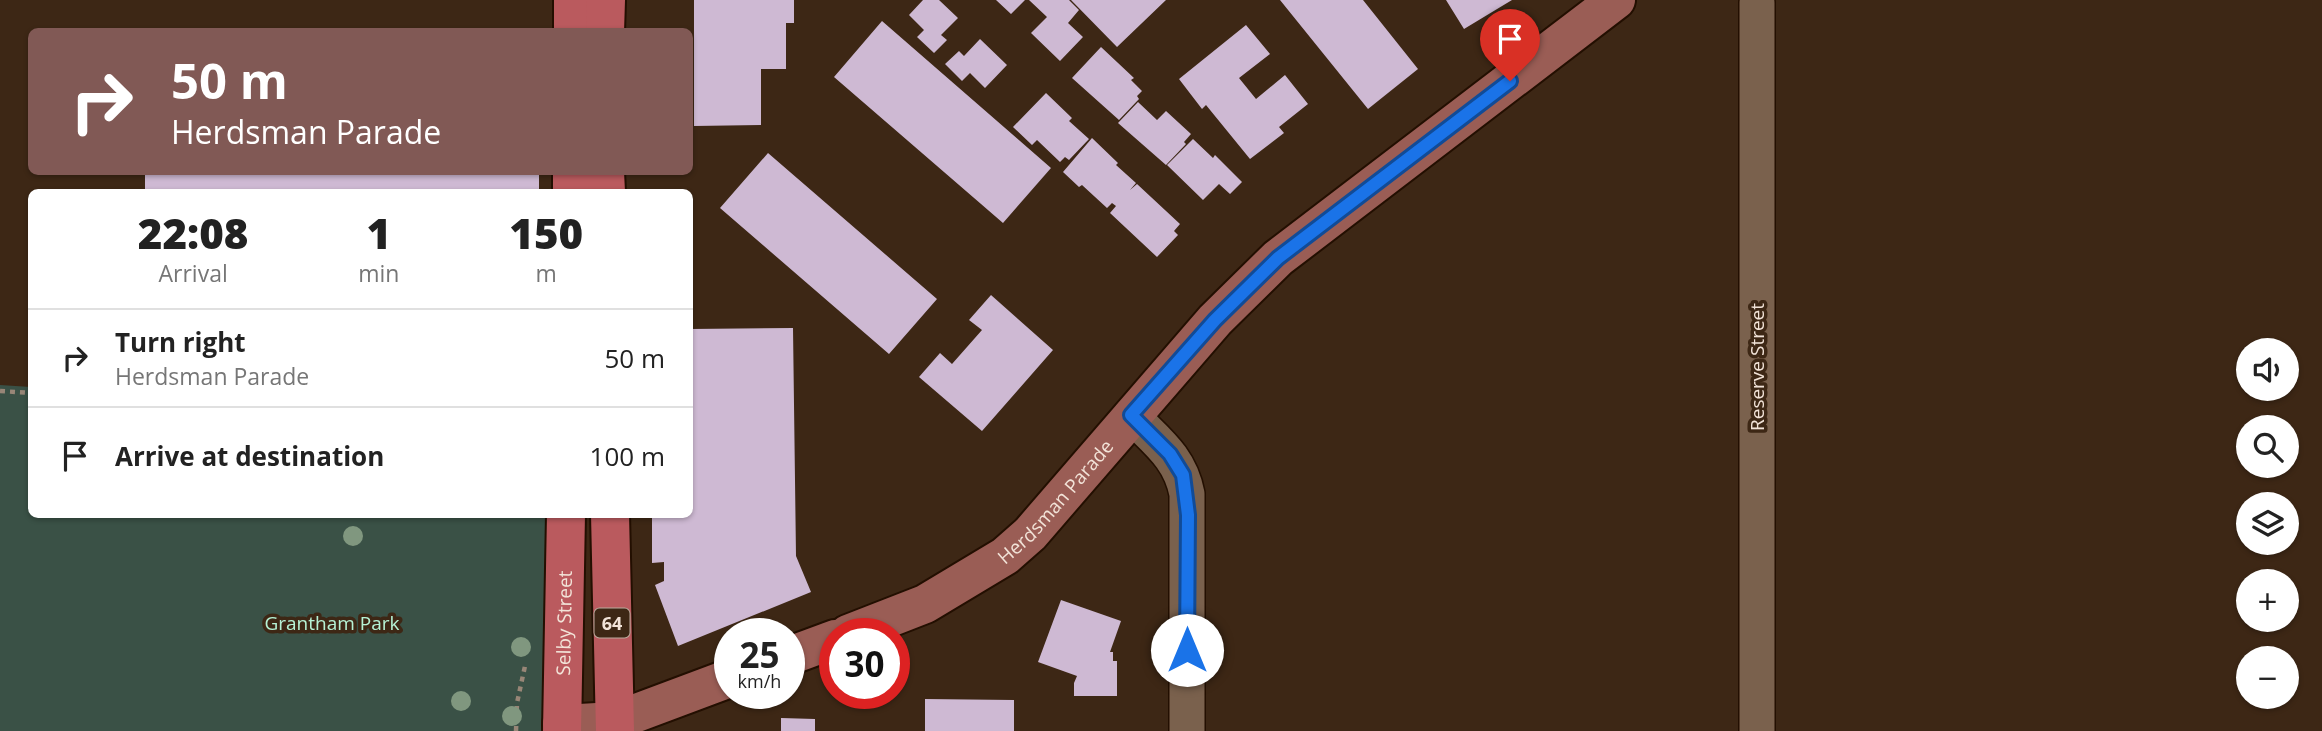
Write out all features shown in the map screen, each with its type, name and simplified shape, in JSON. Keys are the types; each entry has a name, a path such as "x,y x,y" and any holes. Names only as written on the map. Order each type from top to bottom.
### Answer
{"main road":[{"path":"573,0 573,28"},
{"path":"605,28 606,0"},
{"name":"Herdsman Parade","path":"889,618 925,604 1005,556 1030,534 1215,320 1278,258 1616,0"},
{"name":"Selby Street","path":"562,727 566,518"},
{"name":"64","path":"610,518 615,726"},
{"path":"562,727 615,726 714,685"}],"street":[{"name":"Reserve Street","path":"1757,3 1757,731"},
{"path":"1131,415 1170,454 1183,475 1187,494 1187,731"}],"path":[{"path":"0,391 28,393"}],"green space":[{"name":"Grantham Park","path":"0,385 28,387 28,518 552,518 545,731 0,731"}],"building":[{"path":"694,0 794,0 794,23 786,23 786,69 761,69 761,125 694,126"},
{"path":"923,0 939,0 958,18 941,35 947,40 934,53 917,37 924,30 909,15"},
{"path":"996,0 1025,0 1011,14"},
{"path":"1029,0 1069,0 1079,10 1068,23 1083,37 1060,61 1031,33 1047,17"},
{"path":"1071,0 1166,0 1117,47"},
{"path":"1280,0 1363,0 1418,69 1368,109"},
{"path":"1446,0 1512,0 1464,29"},
{"path":"882,21 1051,168 1003,223 834,77"},
{"path":"1246,25 1270,54 1239,78 1256,99 1285,75 1308,104 1279,127 1284,133 1250,159 1206,105 1202,109 1179,79"},
{"path":"980,39 1007,65 985,88 970,73 962,81 945,64 959,51 964,56"},
{"path":"1101,47 1134,78 1131,80 1142,91 1137,96 1139,99 1119,120 1072,78"},
{"path":"1046,93 1072,118 1069,121 1089,139 1069,160 1065,157 1060,162 1037,140 1032,145 1013,127"},
{"path":"1138,102 1157,120 1166,111 1191,134 1184,142 1186,144 1166,165 1118,123"},
{"path":"1092,138 1136,183 1130,190 1137,184 1180,224 1174,231 1178,235 1157,257 1110,213 1116,206 1112,203 1107,208 1063,172"},
{"path":"1193,139 1213,158 1215,155 1242,182 1230,194 1219,184 1203,200 1167,165"},
{"path":"768,153 937,299 889,354 720,208"},
{"path":"145,175 539,175 539,189 145,189"},
{"path":"991,295 1053,350 982,431 919,377 940,353 952,364 982,330 969,320"},
{"path":"793,328 796,556 811,592 747,618 714,618 714,631 678,646 655,585 664,581 664,562 652,563 652,518 693,518 693,329"},
{"path":"1061,600 1121,621 1110,652 1113,652 1113,661 1117,661 1117,696 1074,696 1077,676 1038,662"},
{"path":"925,699 1014,700 1014,731 925,731"},
{"path":"781,718 815,719 815,731 781,731"}],"route":[{"path":"1187,650 1188,515 1183,475 1170,454 1131,415 1215,320 1278,258 1510,81"}]}
